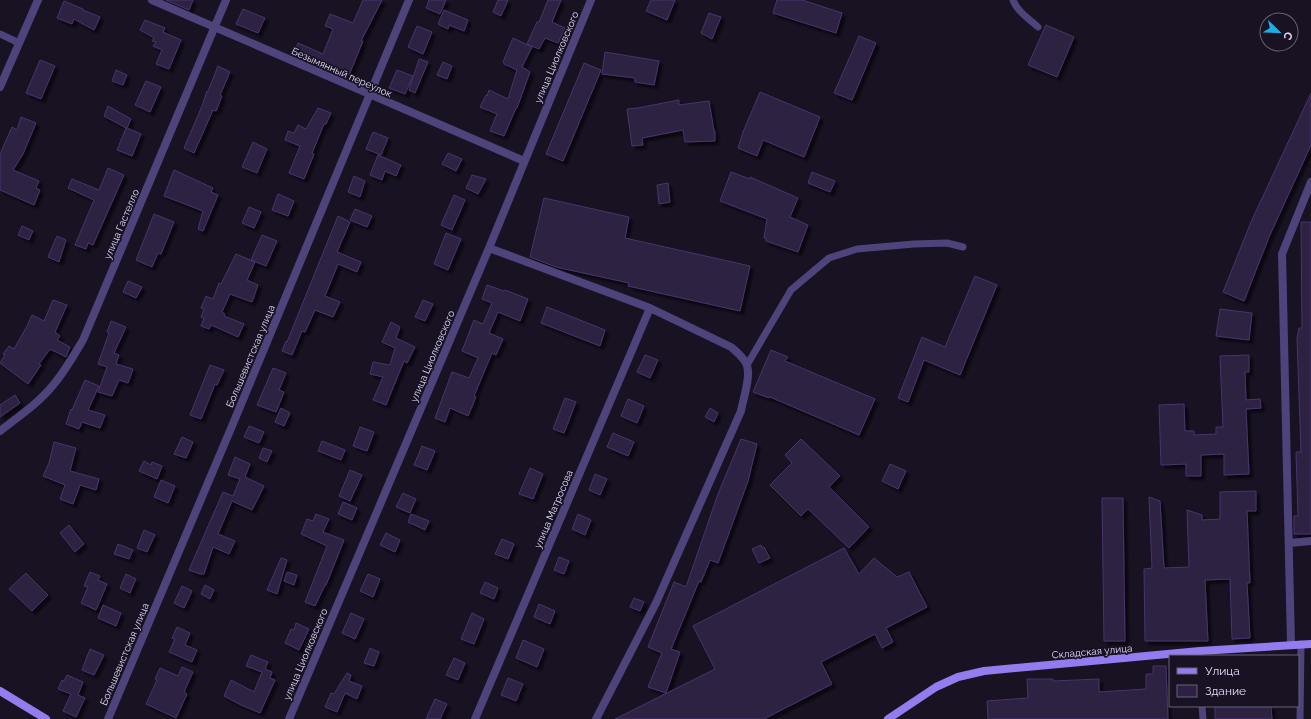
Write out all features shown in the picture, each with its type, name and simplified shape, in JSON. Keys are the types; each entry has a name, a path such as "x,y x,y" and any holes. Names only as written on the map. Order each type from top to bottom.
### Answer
{"street":[{"path":"0,88 38,0"},
{"name":"Безымянный переулок","path":"152,0 524,162"},
{"name":"улица Гастелло","path":"0,431 36,403 54,385 69,364 83,340 226,0"},
{"name":"Большевистская улица","path":"108,719 409,0"},
{"name":"улица Циолковского","path":"289,719 489,248 591,0"},
{"path":"1292,644 1282,254 1311,182"},
{"path":"489,248 650,308 731,347 741,355 747,365 747,383 741,411 656,603 596,719"},
{"name":"улица Матросова","path":"475,719 650,308"},
{"path":"1290,543 1311,541"},
{"name":"Складская улица","path":"1176,655 1292,644 1311,644"},
{"name":"Складская улица","path":"888,719 936,687 958,677 984,671 1169,656"},
{"path":"0,691 46,719"}],"lane":[{"path":"1013,0 1014,5 1038,27"},
{"path":"0,34 19,43"},
{"path":"747,365 791,290 830,258 857,249 914,244 947,243 963,247"},
{"path":"1300,719 1301,644"},
{"path":"1202,707 1203,719"}],"building":[{"path":"166,0 193,0 189,10"},
{"path":"363,0 382,0 361,41 363,41 349,75 325,64 324,66 294,53 298,43 323,54 333,29 325,26 330,14 353,23"},
{"path":"429,0 446,0 440,14 426,8"},
{"path":"498,0 508,0 501,16 493,12"},
{"path":"548,0 561,0 552,22 565,28 558,43 545,38 539,49 527,44 537,22 539,22"},
{"path":"651,0 675,0 667,20 646,11"},
{"path":"777,0 802,0 842,13 836,33 773,13"},
{"path":"64,1 100,17 94,30 74,19 72,24 57,18"},
{"path":"243,9 265,18 258,33 236,24"},
{"path":"444,10 468,20 464,31 449,25 448,29 438,24"},
{"path":"709,13 721,17 712,39 701,33"},
{"path":"145,20 165,28 163,32 181,40 169,69 156,64 162,50 153,46 156,42 152,41 154,38 140,30"},
{"path":"1046,25 1074,37 1057,77 1028,65"},
{"path":"417,26 432,32 423,54 408,47"},
{"path":"859,36 876,43 852,100 834,93"},
{"path":"513,38 532,47 522,67 530,72 517,108 504,136 490,131 497,114 480,107 489,90 508,99 517,70 504,64 503,62"},
{"path":"605,52 659,61 654,85 635,82 635,78 602,74"},
{"path":"419,59 428,62 415,93 409,90"},
{"path":"40,60 55,66 41,99 26,93"},
{"path":"443,62 452,66 447,79 437,75"},
{"path":"584,63 601,70 563,161 546,154"},
{"path":"218,66 230,72 220,95 222,96 216,111 213,110 194,153 184,148"},
{"path":"116,70 127,75 123,85 112,81"},
{"path":"397,70 413,76 405,94 389,88"},
{"path":"146,81 161,87 150,112 135,105"},
{"path":"760,92 820,117 804,157 763,140 757,156 738,148"},
{"path":"1311,93 1311,145 1269,237 1244,301 1223,292 1251,222"},
{"path":"679,100 679,105 709,101 715,131 715,141 685,142 683,130 642,138 643,145 632,146 627,109"},
{"path":"108,106 131,119 127,128 141,134 132,156 117,150 126,128 104,116"},
{"path":"318,108 331,113 326,124 324,124 312,153 314,154 304,179 289,173 300,146 285,140 288,131 294,133 298,125 306,129"},
{"path":"21,117 36,123 23,154 13,170 39,181 36,188 40,190 34,205 0,190 0,154 12,127 17,130"},
{"path":"373,132 388,138 381,155 366,149"},
{"path":"253,142 267,149 257,173 242,167"},
{"path":"448,153 462,159 456,171 442,164"},
{"path":"378,155 401,165 396,176 385,171 382,180 370,175"},
{"path":"108,168 124,175 93,245 88,243 86,249 75,245 94,200 68,188 72,179 99,190"},
{"path":"174,170 213,188 211,192 218,195 203,231 198,229 203,211 164,196"},
{"path":"731,172 750,179 750,177 798,198 790,217 808,225 798,252 766,241 766,238 764,238 767,219 720,201"},
{"path":"812,172 835,181 830,192 808,183"},
{"path":"472,175 486,179 478,194 466,188"},
{"path":"354,176 365,181 360,197 348,192"},
{"path":"668,183 670,202 659,204 657,185"},
{"path":"278,194 294,201 288,216 272,210"},
{"path":"454,195 465,200 452,230 441,225"},
{"path":"544,198 629,217 625,238 750,266 740,311 628,286 629,283 556,267 530,257"},
{"path":"249,207 261,212 254,228 242,223"},
{"path":"355,209 372,216 367,227 350,220"},
{"path":"154,214 174,222 161,254 158,253 152,267 136,260"},
{"path":"338,216 350,222 337,252 361,262 357,272 338,264 325,296 340,302 333,317 315,310 305,332 302,331 292,355 282,351"},
{"path":"1301,222 1311,222 1311,534 1294,534 1294,516 1298,516 1296,452 1301,452 1297,339 1299,328 1302,328"},
{"path":"22,226 33,231 29,240 18,235"},
{"path":"446,233 461,239 448,270 434,264"},
{"path":"262,235 277,241 266,266 251,260"},
{"path":"57,236 66,240 59,262 48,257"},
{"path":"236,254 255,262 247,280 258,285 252,302 230,294 222,312 225,314 224,316 244,324 238,337 211,325 209,329 201,326 204,318 201,317 204,309 201,308 206,296 213,299 219,283 221,284"},
{"path":"975,276 997,285 960,375 924,360 908,402 898,398 922,337 945,347"},
{"path":"128,281 142,287 136,298 123,292"},
{"path":"487,285 528,299 520,321 498,312 489,333 503,339 496,355 492,353 474,396 476,397 468,416 450,408 445,422 435,418 452,372 469,378 478,358 462,351 474,320 483,324 492,303 482,299"},
{"path":"53,300 67,305 55,332 60,336 57,340 70,347 66,357 50,349 39,364 41,365 28,384 0,363 5,355 3,354 9,346 14,349 32,315 44,321"},
{"path":"423,300 433,304 425,321 415,317"},
{"path":"547,307 605,330 600,346 541,323"},
{"path":"1220,309 1252,313 1249,340 1216,336"},
{"path":"111,321 126,327 114,353 119,355 116,364 133,369 128,383 119,380 112,396 98,392 107,367 98,364 109,333 107,332"},
{"path":"391,322 400,327 396,338 415,347 407,363 404,361 386,405 373,400 383,377 370,374 373,362 390,365 395,348 382,342"},
{"path":"771,350 788,357 785,361 875,399 859,435 770,397 769,398 753,392"},
{"path":"645,355 658,360 650,378 637,372"},
{"path":"1249,355 1249,372 1245,372 1246,400 1260,399 1261,408 1246,409 1249,474 1224,475 1224,454 1201,455 1201,476 1186,476 1186,464 1161,465 1159,405 1184,404 1185,431 1194,431 1194,435 1216,434 1216,427 1223,427 1220,356"},
{"path":"210,365 224,370 217,385 215,384 201,419 190,415"},
{"path":"273,368 286,373 279,390 284,392 276,412 257,405"},
{"path":"85,380 99,386 88,410 105,415 100,428 82,422 79,429 66,424 71,409 72,410"},
{"path":"15,395 20,403 0,417 0,405"},
{"path":"565,398 576,402 564,433 553,429"},
{"path":"628,399 644,406 637,423 621,416"},
{"path":"281,408 290,413 284,426 275,422"},
{"path":"710,408 718,413 714,422 705,417"},
{"path":"249,426 264,432 259,443 244,437"},
{"path":"360,427 374,432 367,451 353,446"},
{"path":"613,433 634,442 628,456 607,447"},
{"path":"182,437 193,442 186,458 174,454"},
{"path":"741,439 757,444 748,481 718,563 710,560 701,582 699,581 671,649 680,652 666,693 648,687 662,653 648,647 674,582 686,587 718,494"},
{"path":"801,439 840,476 829,487 869,527 849,548 808,509 801,516 770,485 792,463 785,455"},
{"path":"322,441 345,450 341,460 318,451"},
{"path":"54,442 76,448 70,471 99,479 96,490 80,485 73,504 60,499 65,485 43,476 49,463"},
{"path":"422,446 435,451 427,470 414,465"},
{"path":"263,448 272,451 267,462 259,458"},
{"path":"235,457 250,464 245,477 264,486 252,510 232,501 218,534 235,541 229,554 213,547 204,574 200,574 189,570 223,492 233,496 240,479 228,475"},
{"path":"144,461 151,465 152,462 162,466 157,479 139,471"},
{"path":"890,464 906,471 898,489 882,481"},
{"path":"530,468 543,474 533,499 519,494"},
{"path":"350,470 362,475 350,501 339,496"},
{"path":"595,474 607,479 600,495 589,490"},
{"path":"161,480 175,486 168,503 154,497"},
{"path":"1256,491 1256,511 1247,511 1250,583 1247,583 1250,638 1232,639 1230,579 1205,580 1208,641 1145,641 1144,569 1152,568 1149,497 1160,501 1164,568 1189,567 1187,510 1202,515 1202,520 1220,519 1220,492"},
{"path":"403,493 416,499 410,513 396,507"},
{"path":"1102,498 1123,498 1125,641 1104,641"},
{"path":"343,502 357,508 352,520 338,514"},
{"path":"316,514 329,519 323,532 344,540 326,585 315,606 305,602 327,546 301,534 307,519 313,521"},
{"path":"411,514 429,521 425,530 408,522"},
{"path":"578,514 591,520 585,535 572,529"},
{"path":"69,525 84,544 75,552 60,533"},
{"path":"144,530 155,535 147,552 137,548"},
{"path":"386,533 400,540 395,552 380,545"},
{"path":"502,539 514,544 508,559 495,554"},
{"path":"118,544 133,550 129,559 114,554"},
{"path":"761,545 762,548 764,547 770,558 759,563 752,549"},
{"path":"844,548 859,574 874,558 897,577 909,572 927,607 886,628 893,642 882,648 875,634 821,662 832,684 764,719 615,719 715,669 693,626"},
{"path":"559,557 569,561 564,574 554,570"},
{"path":"281,558 287,560 277,594 267,590"},
{"path":"90,572 100,576 98,580 107,584 96,610 81,603 88,587 84,586"},
{"path":"287,572 297,575 294,585 284,581"},
{"path":"26,573 48,595 32,611 9,589"},
{"path":"126,574 136,579 130,593 120,588"},
{"path":"368,574 380,579 373,597 360,591"},
{"path":"485,582 498,588 494,599 480,593"},
{"path":"205,585 214,590 210,599 201,594"},
{"path":"182,586 192,591 184,608 174,603"},
{"path":"634,598 644,602 640,611 630,607"},
{"path":"539,604 555,611 550,624 534,617"},
{"path":"103,605 121,613 116,626 98,618"},
{"path":"351,613 364,619 355,639 342,633"},
{"path":"472,613 484,619 474,644 461,639"},
{"path":"296,623 309,629 299,650 285,643 291,629 294,630"},
{"path":"177,627 190,633 185,645 197,650 192,662 169,652 175,639 172,638"},
{"path":"523,640 544,649 537,667 516,658"},
{"path":"370,648 379,652 374,666 364,663"},
{"path":"90,649 104,655 94,675 82,670"},
{"path":"251,655 268,662 265,669 272,672 270,678 275,680 260,713 224,696 231,680 254,692 262,672 246,666"},
{"path":"454,658 465,663 458,680 446,675"},
{"path":"1153,666 1166,666 1168,719 988,719 987,701 1028,698 1027,679 1053,679 1053,681 1099,679 1099,692 1146,689 1146,674 1153,674"},
{"path":"182,667 193,672 184,692 187,694 176,718 146,704 157,680 155,679 160,668 178,676"},
{"path":"347,673 351,675 349,681 362,686 357,699 345,693 337,712 325,707 331,693 334,694"},
{"path":"67,675 83,682 78,695 85,698 76,717 63,711 71,694 58,689 62,680 64,681"},
{"path":"508,678 523,684 516,701 501,695"},
{"path":"435,699 447,704 440,719 426,719"},
{"path":"1215,707 1271,707 1272,719 1215,719"}]}
